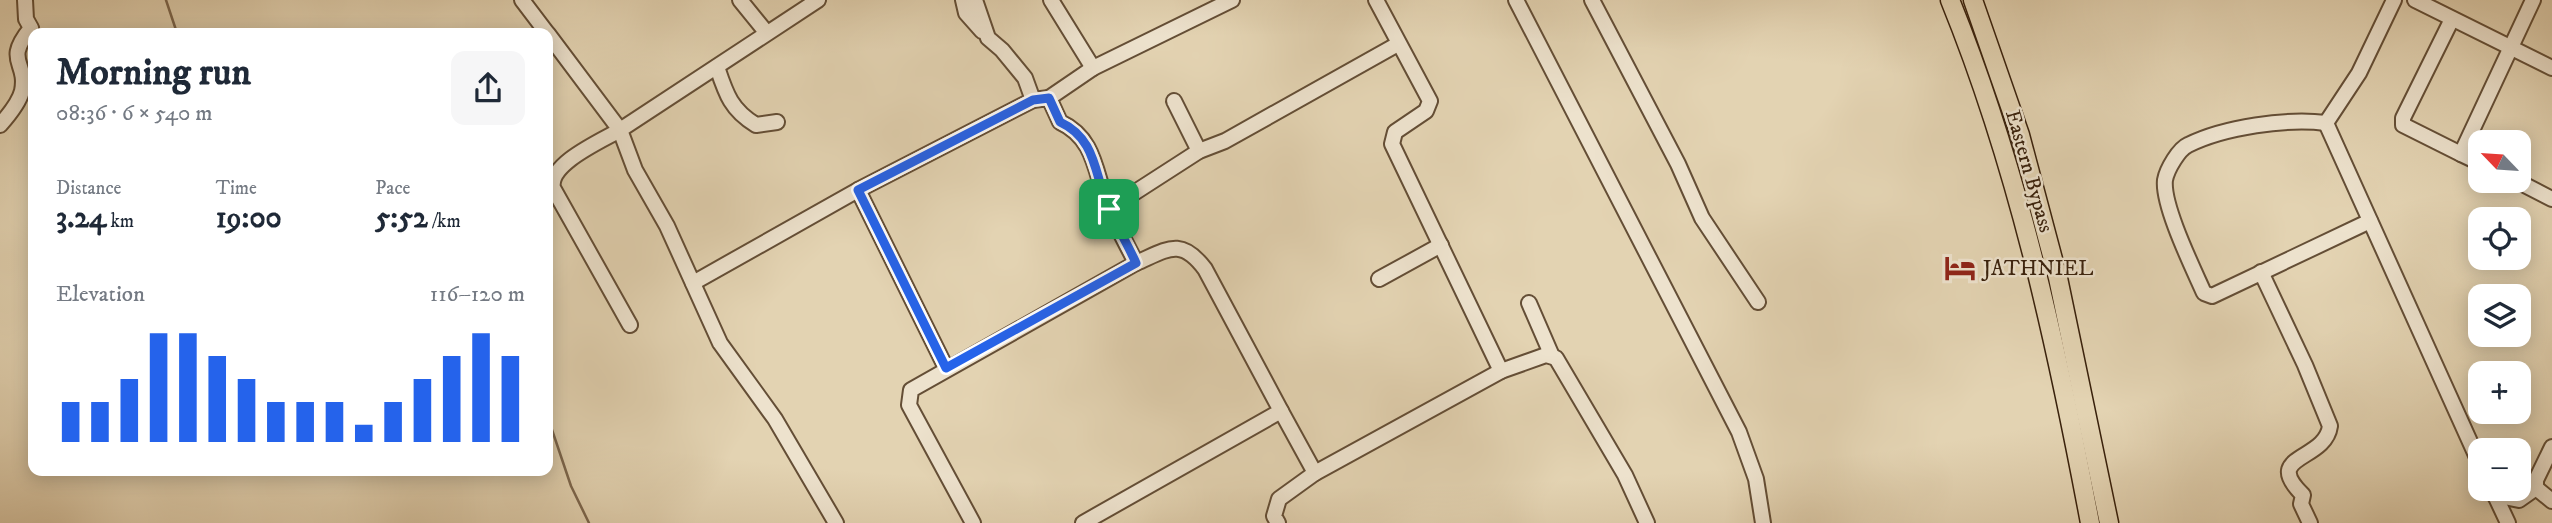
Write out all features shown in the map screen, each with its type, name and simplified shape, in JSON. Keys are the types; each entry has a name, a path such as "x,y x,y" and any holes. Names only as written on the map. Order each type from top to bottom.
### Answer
{"main road":[{"name":"Eastern Bypass","path":"1950,0 1969,46 2025,232 2071,421 2090,523"},
{"name":"Eastern Bypass","path":"1973,0 2020,135 2058,278 2109,523"}],"street":[{"path":"25,0 26,19 31,28"},
{"path":"522,0 543,28"},
{"path":"740,0 766,32"},
{"path":"553,179 563,165 818,0"},
{"path":"963,0 966,13 1025,78 1033,100"},
{"path":"975,0 988,38"},
{"path":"1051,0 1093,68"},
{"path":"694,283 858,190 1033,100 1049,98 1093,68 1232,0"},
{"path":"1376,0 1430,101 1429,107 1395,132 1392,144 1501,371"},
{"path":"1516,0 1739,432 1756,479 1763,523"},
{"path":"1592,0 1678,164 1702,218 1758,302"},
{"path":"2326,124 2359,73 2394,0"},
{"path":"2414,0 2552,68"},
{"path":"2461,154 2533,0"},
{"path":"2452,19 2403,118 2403,125 2468,157"},
{"path":"0,125 21,94 16,51 28,37"},
{"path":"553,42 620,130 635,170 667,226 720,343 775,419 836,523"},
{"path":"1109,209 1199,151 1226,141 1398,44"},
{"path":"718,67 728,102 739,115 756,125 777,122"},
{"path":"1049,98 1060,122 1077,130 1092,156 1109,209 1136,263"},
{"path":"1174,101 1199,151"},
{"path":"2326,124 2288,120 2233,131 2186,145 2174,161 2165,180 2168,199 2204,293 2212,296 2370,221"},
{"path":"2326,124 2468,438"},
{"path":"553,188 630,326"},
{"path":"2531,188 2552,198"},
{"path":"858,190 946,368"},
{"path":"1379,279 1441,245"},
{"path":"973,523 909,405 911,390 1136,263 1169,248 1182,247 1196,257 1315,473"},
{"path":"2261,272 2305,365 2330,426 2323,444 2292,463 2288,472 2289,481 2304,495 2301,504 2310,523"},
{"path":"1529,303 1552,356 1625,475 1647,523"},
{"path":"1278,523 1275,506 1279,499 1315,473 1501,371 1552,356"},
{"path":"1083,523 1281,411"},
{"path":"2536,488 2536,480 2552,447"},
{"path":"2531,492 2536,488"},
{"path":"2536,488 2552,501"},
{"path":"2498,501 2508,523"}],"waterway":[{"path":"166,0 175,28"},
{"path":"553,433 571,486 589,523"}],"place":[{"name":"JATHNIEL","path":"1960,268"}],"route":[{"path":"1049,98 1060,122 1077,130 1092,156 1109,209 1136,263 946,368 858,190 1033,100 1049,98"}]}
